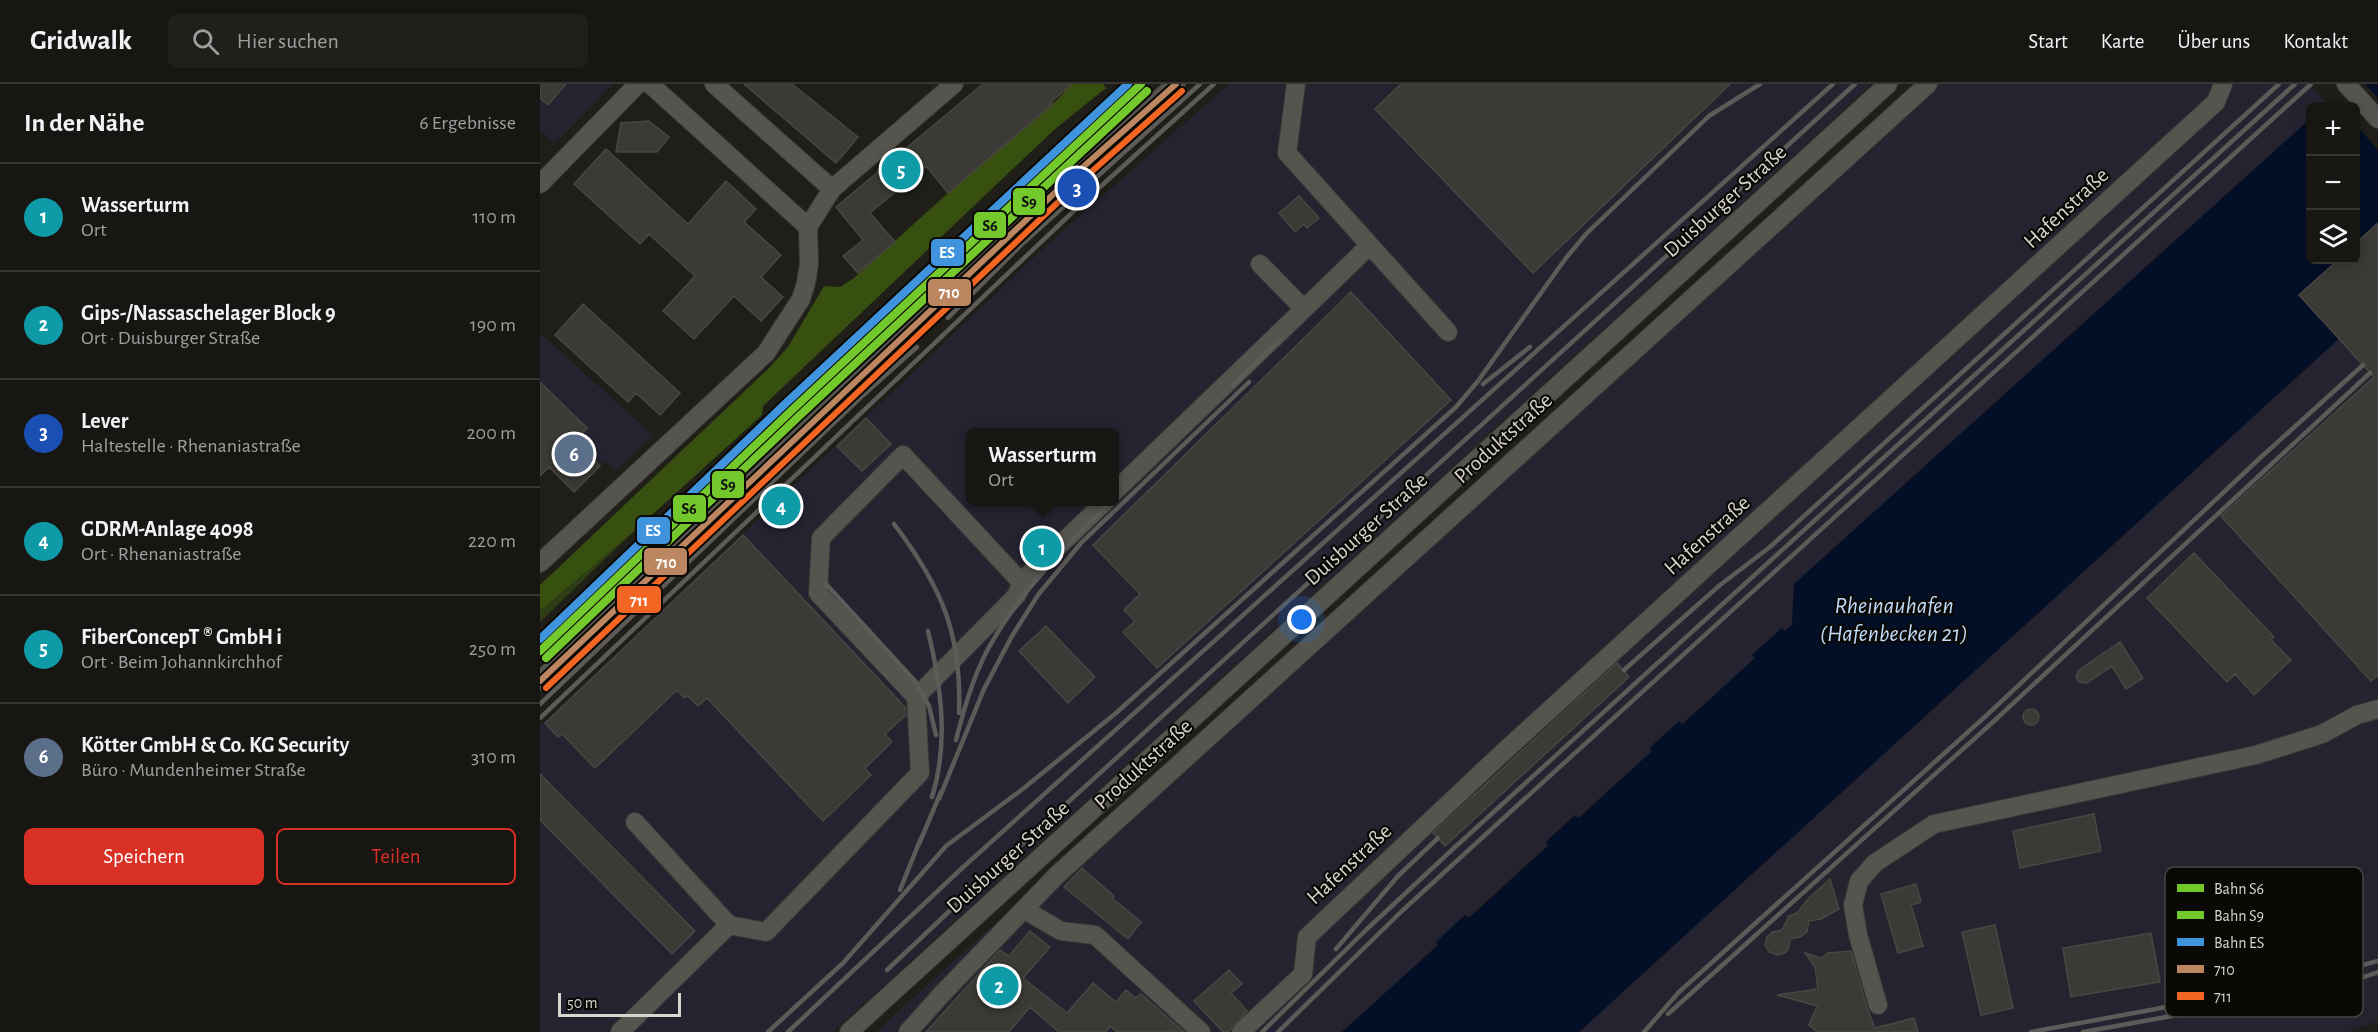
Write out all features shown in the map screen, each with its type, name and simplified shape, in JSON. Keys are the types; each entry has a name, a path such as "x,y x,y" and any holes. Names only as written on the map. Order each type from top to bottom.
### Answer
{"street":[{"path":"540,184 638,84"},
{"path":"650,84 808,227"},
{"path":"714,84 832,189"},
{"path":"540,563 766,353 787,324 801,299 810,264 808,227 832,189 954,84"},
{"path":"540,681 972,269 1176,84"},
{"path":"1296,84 1287,153 1448,332"},
{"name":"Duisburger Straße","path":"849,1032 1888,84"},
{"name":"Produktstraße","path":"908,1032 941,995 1074,860 1928,84"},
{"name":"Hafenstraße","path":"1241,1032 1303,974 1307,937 1498,758 2216,102 2224,87 2223,84"},
{"path":"2346,84 2378,119"},
{"path":"1119,487 1370,246"},
{"path":"1260,264 1304,309"},
{"path":"635,822 729,925 766,932 920,773 916,697 818,592 821,538 903,455 1021,582"},
{"path":"916,697 1017,595 1021,582 1099,506"},
{"path":"1878,1005 1858,935 1853,905 1859,880 1875,863 1934,824 2256,755 2322,734 2357,715 2378,709"},
{"path":"1025,910 1061,932 1095,935 1200,1032"},
{"path":"620,1032 729,925"}],"shaded area":[{"path":"540,84 613,84 555,143 540,131"},
{"path":"1229,84 1872,84 833,1032 540,1032 540,726 1047,245"},
{"path":"1916,84 2309,84 2325,102 2306,102 2306,123 1794,584 1792,625 1785,631 1782,628 1752,655 1755,658 1682,724 1679,721 1650,747 1652,751 1578,818 1575,815 1546,842 1548,845 1468,918 1465,915 1436,942 1438,945 1342,1032 876,1032"},
{"path":"2378,303 2378,1021 2348,1032 1579,1032"},
{"path":"540,333 653,435 616,471 605,461 600,466 574,441 540,476"}],"green space":[{"path":"1072,84 1103,84 1106,88 1055,129 763,406 762,415 631,534 540,611 540,585 767,370 788,347 824,286 840,287 854,278 948,193 1053,104"},
{"path":"631,534 540,622 540,611"}],"water":[{"name":"Rheinauhafen (Hafenbecken 21)","path":"2361,84 2378,84 2378,303 1579,1032 1342,1032 1438,945 1436,942 1465,915 1469,918 1548,846 1546,842 1575,815 1579,818 1652,751 1650,748 1679,721 1683,724 1755,658 1752,655 1782,628 1785,631 1792,625 1794,584 2306,123 2306,264 2360,264 2360,102 2331,102"}],"pier":[{"path":"2356,84 2365,84 2378,98 2378,150 2360,130 2360,102 2334,102 2331,98"}],"building":[{"path":"540,84 566,84 548,105 540,98"},
{"path":"744,84 792,84 858,137 836,163"},
{"path":"983,84 1072,84 1051,102 1053,104 948,193 926,166 870,213 895,242 858,273 843,256 863,240 836,207"},
{"path":"1401,84 1730,84 1533,273 1375,109"},
{"path":"649,121 669,137 657,152 616,152 621,123"},
{"path":"606,149 688,224 726,181 756,209 744,222 781,255 761,277 783,297 761,321 734,296 694,339 663,311 695,276 649,234 640,244 574,184"},
{"path":"1299,196 1319,218 1307,228 1304,224 1295,232 1279,213"},
{"path":"2378,223 2378,675 2371,681 2221,516 2374,377 2299,295 2334,264 2360,264 2360,239"},
{"path":"1351,292 1451,400 1157,668 1123,632 1135,621 1124,610 1140,594 1093,545"},
{"path":"583,304 680,393 660,415 636,393 628,402 555,335"},
{"path":"540,382 587,428 575,441 600,466 574,492 549,467 540,476"},
{"path":"866,418 891,444 862,471 837,446"},
{"path":"743,535 905,707 906,715 885,734 892,742 865,768 871,775 823,821 707,698 698,706 687,695 684,698 677,690 595,768 562,734 558,737 545,723"},
{"path":"1043,536 1048,541 1035,553 1030,548"},
{"path":"2194,553 2274,637 2271,640 2291,660 2254,695 2235,674 2227,682 2147,598"},
{"path":"1046,626 1095,677 1068,703 1019,651"},
{"path":"2120,642 2143,678 2126,689 2112,666 2087,683 2079,682 2076,677 2079,670"},
{"path":"1617,663 1629,677 1445,846 1433,833"},
{"path":"2031,709 2037,711 2039,717 2037,723 2031,725 2025,723 2023,717 2025,711"},
{"path":"540,774 695,931 672,954 540,820"},
{"path":"2094,814 2101,851 2020,868 2013,831"},
{"path":"1082,868 1114,896 1112,898 1141,922 1128,939 1064,887"},
{"path":"1830,879 1839,909 1821,919 1809,921 1807,932 1800,937 1790,939 1785,953 1777,955 1769,952 1765,945 1767,937 1773,932 1782,930 1789,916 1797,913 1809,898"},
{"path":"1916,884 1921,902 1911,905 1923,946 1898,953 1881,894"},
{"path":"1995,925 2013,1008 1981,1015 1962,932"},
{"path":"1030,931 1050,947 1023,978 1067,1013 1093,983 1116,1002 1126,990 1135,998 1141,994 1184,1032 1117,1032 1110,1026 1106,1032 1059,1032 1030,1007 1009,1032 926,1032 1000,950 1009,956"},
{"path":"2151,933 2160,982 2071,997 2063,948"},
{"path":"1851,951 1875,1028 1914,1018 1918,1032 1817,1032 1809,1025 1817,1006 1777,995 1818,989 1815,967 1805,953 1821,958 1828,953"},
{"path":"1229,970 1242,984 1231,993 1247,1011 1228,1032 1223,1032 1194,1001"}],"railway":[{"path":"948,318 1021,245 1200,84"},
{"path":"540,718 1079,206 1214,84"},
{"path":"768,1032 843,963 946,846 1024,788 1116,713 1456,407 1478,381 1566,258 1586,234 1709,116 1760,84"},
{"path":"788,1032 960,870 1833,84"},
{"path":"887,970 975,887 1855,84"},
{"path":"1624,670 1720,585 1770,547 2279,84"},
{"path":"1262,1032 1454,848 2295,84"},
{"path":"1278,1032 1403,910 2311,84"},
{"path":"1233,385 1280,340"},
{"path":"540,704 861,397 917,347"},
{"path":"1483,384 1530,347"},
{"path":"1644,1032 1679,992 1988,714 2259,459 2363,365"},
{"path":"1668,1014 1993,722 2370,373"},
{"path":"939,799 984,689 1012,636 1038,595 1081,543 1249,382"},
{"path":"956,740 978,671 1000,628 1028,589 1107,506"},
{"path":"894,524 924,568 945,612 957,658 959,713"},
{"path":"826,584 915,681 929,706 936,735"},
{"path":"928,631 939,693 942,735 932,797"},
{"path":"919,844 941,792"},
{"path":"900,890 921,838"},
{"path":"1336,949 1398,876 1438,838"},
{"path":"2363,965 2378,961"},
{"path":"2363,977 2378,972"},
{"path":"2031,1032 2165,1007"},
{"path":"2083,1032 2166,1017"}],"rail line":[{"name":"ES","path":"540,639 785,404 1128,84"},
{"name":"S6","path":"540,651 791,411 1141,84"},
{"name":"S9","path":"546,658 797,418 1147,91"}],"transit line":[{"name":"710","path":"540,681 1064,184 1176,84"},
{"name":"711","path":"546,688 1070,191 1182,91"}],"place":[{"name":"FiberConcepT ® GmbH i","path":"901,170"},
{"name":"Lever","path":"1077,188"},
{"name":"Kötter GmbH & Co. KG Security","path":"574,454"},
{"name":"GDRM-Anlage 4098","path":"781,506"},
{"name":"Wasserturm","path":"1042,548"},
{"name":"Gips-/Nassaschelager Block 9","path":"999,986"}]}
